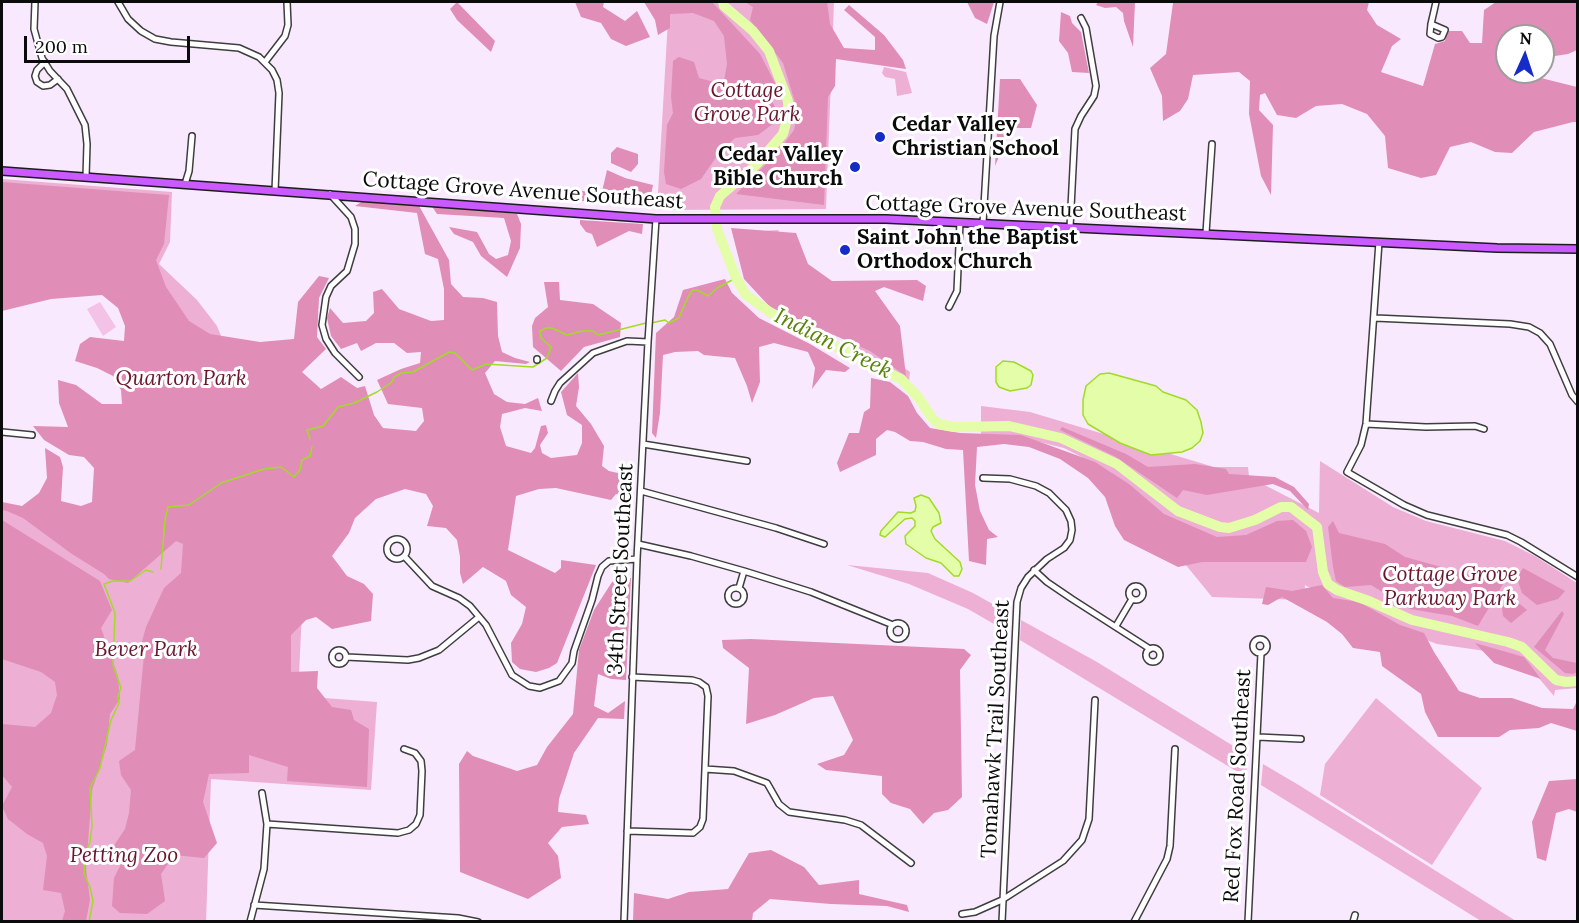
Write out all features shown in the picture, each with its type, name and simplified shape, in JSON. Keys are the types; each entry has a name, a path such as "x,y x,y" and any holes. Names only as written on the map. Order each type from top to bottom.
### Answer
{"main road":[{"name":"Cottage Grove Avenue Southeast","path":"2,171 656,219 855,218 1544,250 1578,249"}],"street":[{"path":"35,2 36,42 45,62 76,104 85,125 86,177"},
{"path":"118,2 128,19 141,31 155,39 239,48 249,51 272,70 277,80 279,93 275,191"},
{"path":"265,62 285,36 288,25 287,2"},
{"path":"983,223 994,36 999,2"},
{"path":"1431,24 1436,2"},
{"path":"1070,227 1075,129 1094,96 1096,86 1086,28 1081,18"},
{"path":"45,62 37,70 35,76 37,82 43,86 50,85 58,79"},
{"path":"185,184 189,171 192,136"},
{"path":"1206,233 1212,144"},
{"path":"330,194 351,217 355,230 355,244 347,271 332,286 326,297 322,325 326,339 335,353 359,377"},
{"name":"34th Street Southeast","path":"624,921 637,559 656,219"},
{"path":"949,307 957,291 960,222"},
{"path":"1379,242 1366,424 1361,444 1347,472 1404,505 1427,515 1507,535 1578,577"},
{"path":"1375,318 1510,324 1529,327 1540,333 1551,344 1572,395 1578,402"},
{"path":"551,401 560,383 593,353 627,341 648,342"},
{"path":"1366,424 1426,427 1475,426 1484,429"},
{"path":"2,432 32,435"},
{"path":"643,444 747,461"},
{"name":"Tomahawk Trail Southeast","path":"983,478 1010,479 1036,486 1049,494 1066,510 1071,521 1070,540 1064,548 1034,570 1022,588 1015,616 1002,921"},
{"path":"641,491 776,528 824,544"},
{"path":"638,544 692,556 811,592 893,625"},
{"path":"404,556 432,586 459,598 470,606 490,632 506,668 512,675 529,686 540,688 559,681 572,663 598,576 603,567 609,561 637,559"},
{"path":"1034,570 1047,582 1150,649"},
{"path":"739,588 744,571"},
{"path":"1116,626 1132,599"},
{"path":"346,657 408,660 419,658 439,650 479,617"},
{"name":"Red Fox Road Southeast","path":"1248,921 1261,653"},
{"path":"627,831 693,833 700,827 703,819 708,696 706,687 692,680 633,677"},
{"path":"962,914 975,912 1002,900 1063,861 1082,840 1089,819 1095,700"},
{"path":"1258,737 1301,739"},
{"path":"267,824 398,833 409,830 416,824 420,815 423,771 421,761 415,753 404,749"},
{"path":"1134,921 1167,859 1170,846 1175,749"},
{"path":"705,769 734,771 767,783 779,804 789,812 845,820 861,825 911,862"},
{"path":"250,921 264,869 267,824 262,793"},
{"path":"254,905 478,921"}],"green space":[{"path":"457,2 495,41 491,52 457,20 450,9"},
{"path":"575,2 604,2 603,7 625,21 637,11 650,37 626,46 611,39 601,23 581,17"},
{"path":"644,2 712,2 760,54 775,83 768,94 781,118 758,135 735,138 719,153 701,179 681,189 666,184 664,172 667,125 673,113 671,97 673,61 679,57 694,62 699,78 714,82 724,81 727,64 724,36 714,21 693,13 670,14 670,28 658,35 655,20"},
{"name":"Cottage Grove Park","path":"669,2 834,2 826,209 657,210"},
{"path":"745,2 827,2 830,24 844,48 875,50 875,37 844,10 849,5 884,35 903,60 906,69 836,59 835,86 828,97 824,205 736,194 778,152 794,130 798,112 783,63 750,20 753,7"},
{"path":"967,2 994,2 987,24 975,18"},
{"path":"1098,2 1135,2 1133,47 1123,13 1116,7 1105,8 1096,5"},
{"path":"1369,2 1367,10 1377,25 1401,39 1392,46 1381,72 1423,86 1435,44 1445,41 1447,31 1462,31 1470,43 1482,43 1484,10 1496,2 1577,2 1577,50 1568,54 1555,56 1555,24 1495,24 1495,84 1555,84 1555,82 1577,87 1577,122 1534,132 1512,153 1495,152 1471,142 1450,147 1436,175 1421,178 1388,168 1385,136 1367,114 1342,104 1316,106 1296,118 1277,115 1265,93 1260,95 1259,110 1273,125 1271,195 1261,176 1249,114 1250,81 1239,72 1193,75 1188,99 1180,111 1163,121 1162,96 1150,68 1166,54 1173,3"},
{"path":"1061,12 1070,16 1072,23 1081,32 1089,73 1072,72 1068,53 1059,41"},
{"path":"884,67 906,72 912,93 897,96 895,79 885,77 882,73"},
{"path":"1000,79 1020,79 1037,105 1031,128 1005,128 1003,147 995,166"},
{"path":"617,147 638,154 638,164 631,172 611,163 611,153"},
{"path":"607,170 625,178 653,185 649,205 566,200 576,189 601,196"},
{"name":"Bever Park","path":"2,179 172,192 170,242 159,264 197,300 217,326 230,358 226,432 547,464 634,480 631,493 543,476 309,462 298,696 377,702 371,790 211,779 206,922 2,921 2,508 97,514 131,429 138,266 2,254"},
{"path":"2,182 169,195 164,244 156,260 166,287 189,321 210,334 260,342 294,339 298,302 319,276 329,278 319,298 317,337 326,349 302,372 321,389 341,377 357,388 365,386 374,415 383,428 416,431 424,421 422,408 388,404 377,380 420,363 421,352 407,353 394,343 376,343 361,351 357,343 341,349 331,336 327,318 330,308 343,323 366,321 374,313 373,292 382,289 399,309 431,321 444,320 444,289 438,259 425,254 417,213 355,206 363,201 418,204 449,260 451,284 463,297 483,298 497,302 498,336 502,352 530,362 526,364 495,361 485,373 494,394 507,402 525,404 538,398 542,411 525,408 502,414 500,427 506,446 531,453 535,448 541,426 546,425 548,433 540,445 542,453 551,458 577,455 582,443 582,425 567,415 561,392 578,373 579,387 576,406 591,424 604,446 602,466 609,471 631,476 628,496 616,494 611,500 556,488 539,489 516,496 508,550 555,573 561,568 561,560 596,565 557,663 536,672 520,669 512,662 511,643 522,624 526,607 511,595 506,581 483,567 463,584 457,540 446,528 427,526 433,506 426,494 405,489 376,499 355,518 349,533 332,556 347,576 364,584 373,594 371,621 332,629 316,617 306,620 291,635 291,672 318,671 317,688 332,707 351,710 354,720 369,729 367,787 287,781 288,767 249,755 249,773 209,774 203,802 217,843 204,858 174,855 161,874 165,901 147,914 120,913 112,906 114,878 121,864 110,858 113,847 125,829 131,790 121,775 119,761 135,750 144,655 141,645 146,627 164,588 181,573 183,544 176,541 128,583 109,579 23,518 2,510 2,502 22,506 39,493 47,478 45,448 60,457 63,467 61,501 81,506 92,502 94,468 84,457 69,455 44,440 33,426 68,427 59,403 58,380 76,385 102,404 122,404 121,390 113,376 75,361 80,344 90,337 124,341 125,326 118,308 102,295 51,299 2,311"},
{"path":"431,205 517,214 521,224 520,248 507,277 481,256 473,242 454,234 449,227 477,232 489,254 496,259 508,255 511,241 504,218 437,214"},
{"path":"580,220 643,224 642,234 629,231 597,247 592,234 586,232"},
{"path":"731,228 796,233 808,264 832,281 917,280 926,286 923,301 884,287 875,291 900,326 906,376 870,351 770,307 744,279"},
{"path":"778,230 828,311 910,372 908,390 822,321 763,231"},
{"path":"725,279 732,293 759,318 850,368 845,372 826,370 812,389 815,368 808,352 774,343 759,347 760,382 752,403 735,358 704,355 698,351 663,355 660,413 656,438 652,433 656,333 674,317 683,290"},
{"path":"544,282 559,282 560,300 593,304 621,323 620,337 584,347 561,371 533,347 532,326 535,318 548,307"},
{"path":"871,378 890,382 908,396 917,413 930,428 960,433 1021,435 1095,462 1129,484 1164,514 1217,537 1246,535 1277,521 1293,520 1306,531 1312,547 1306,562 1202,562 1178,567 1124,540 1115,526 1105,497 1088,478 1060,459 1029,447 1004,444 977,447 975,485 980,511 989,530 998,537 987,539 986,565 969,561 963,450 946,449 923,442 910,441 887,430 876,439 876,455 840,472 837,463 849,433 859,433 864,412 870,408"},
{"name":"Cottage Grove Parkway Park","path":"981,406 1030,412 1214,467 1248,467 1249,477 1319,513 1320,461 1393,507 1426,521 1505,541 1535,556 1577,583 1577,688 1555,690 1554,696 1520,656 1437,644 1358,614 1305,585 1304,600 1212,597 1109,471 1064,448 1019,437 981,434"},
{"path":"1062,427 1126,454 1148,467 1195,464 1226,469 1229,474 1275,477 1294,487 1309,504 1308,510 1290,491 1273,484 1207,495 1183,490 1177,498 1116,457 1060,430"},
{"path":"2,520 100,581 112,610 101,628 118,676 120,699 110,714 107,745 92,790 86,869 90,900 86,921 62,921 65,911 61,893 43,890 47,856 43,843 8,819 2,806 12,787 2,775 2,724 35,727 51,713 57,695 55,682 41,672 2,659"},
{"path":"1333,521 1339,533 1385,544 1405,557 1503,584 1478,626 1452,616 1410,609 1371,585 1345,587 1336,581 1333,567 1328,527"},
{"path":"847,565 928,573 973,593 1007,612 1006,631 968,609 909,584"},
{"path":"1523,568 1565,591 1558,599 1537,605 1522,593 1517,578"},
{"path":"631,578 626,680 611,679 598,674 594,706 608,713 625,701 624,719 598,718 574,753 559,799 558,812 586,815 589,824 562,827 548,843 558,856 561,878 528,899 460,872 459,764 467,751 473,756 517,771 537,765 547,747 573,714 579,650 594,610 612,582"},
{"path":"1322,585 1333,598 1359,602 1400,625 1424,633 1459,691 1480,698 1512,698 1542,708 1573,709 1577,701 1577,731 1551,723 1539,728 1510,730 1499,737 1438,737 1425,712 1421,694 1382,666 1380,652 1353,648 1342,634 1327,622 1282,597 1268,605 1262,604 1266,587 1292,591"},
{"path":"1511,592 1515,600 1527,610 1511,623 1503,616 1502,608"},
{"path":"1562,611 1564,614 1545,650 1553,658 1577,663 1577,672 1573,674 1565,673 1534,647"},
{"path":"1021,620 1097,662 1248,755 1246,777 1020,640"},
{"path":"751,639 964,649 971,655 960,670 962,797 948,810 934,813 923,824 910,809 891,803 882,794 882,776 826,770 817,764 844,755 853,740 833,696 814,698 775,715 746,724 749,668 723,648 722,640"},
{"path":"1475,643 1524,657 1541,679 1494,663"},
{"path":"1376,698 1482,788 1432,865 1320,795 1325,764"},
{"path":"1263,764 1516,921 1481,921 1261,785"},
{"path":"1577,779 1577,812 1569,809 1556,813 1546,861 1537,858 1532,822 1549,781"},
{"path":"771,850 804,867 819,885 859,880 859,894 907,905 909,912 887,906 770,899 753,913 752,921 633,921 634,893 668,899 689,892 728,889 749,853"}],"shaded area":[{"path":"100,302 116,327 103,336 87,309"},
{"path":"1003,361 1014,362 1031,371 1033,375 1031,385 1010,391 999,387 996,382 996,367"},
{"path":"1109,373 1156,386 1163,392 1186,400 1197,410 1203,433 1200,441 1192,448 1182,452 1151,455 1120,443 1088,424 1083,415 1086,386 1100,374"},
{"path":"921,495 929,498 939,513 941,523 933,527 931,531 935,539 960,562 962,569 959,576 954,576 941,563 926,558 906,544 905,536 915,526 912,518 905,519 885,537 880,535 898,512 915,511 914,498"}],"waterway":[{"name":"Indian Creek","path":"723,2 724,6 753,31 769,51 788,101 788,116 783,134 756,165 720,196 715,207 717,229 736,278 746,295 778,318 901,379 939,424 954,427 1009,426 1061,438 1117,464 1178,511 1220,527 1229,528 1255,520 1281,507 1291,507 1317,527 1323,572 1328,584 1337,590 1412,620 1522,647 1556,680 1578,681"},
{"path":"651,323 665,320 669,323 679,318 693,290 708,296 717,288 736,278"},
{"path":"310,439 307,430 323,426 338,407 354,403 377,392 401,373 413,372 449,352 455,353 472,370 486,364 533,367 547,358 551,347 541,338 540,331 546,328 552,328 567,335 582,331 593,331 598,335 646,323"},
{"path":"161,569 168,507 189,505 221,483 264,469 281,467 294,477 300,470 302,460 310,456 312,447"},
{"path":"89,922 93,901 84,874 85,853 90,842 92,826 90,788 100,768 111,720 119,703 118,696 121,688 113,665 115,613 104,584 113,581 130,581 146,570 153,572"}],"place":[{"name":"Cedar Valley Christian School","path":"880,137"},
{"name":"Cedar Valley Bible Church","path":"855,167"},
{"name":"Saint John the Baptist Orthodox Church","path":"845,250"}],"park label":[{"name":"Quarton Park","path":"181,379"},
{"name":"Petting Zoo","path":"124,856"}]}
